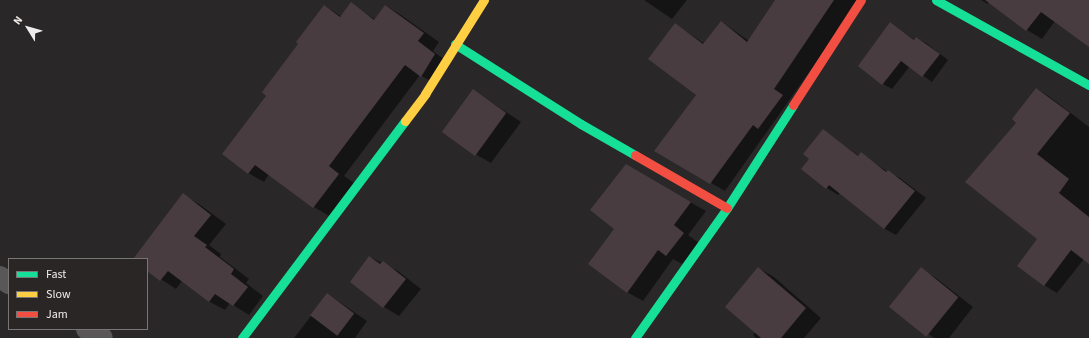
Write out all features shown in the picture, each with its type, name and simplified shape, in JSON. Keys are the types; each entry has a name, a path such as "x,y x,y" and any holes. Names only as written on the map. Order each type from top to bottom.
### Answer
{"street":[{"path":"242,338 425,94 484,0"},
{"path":"636,338 727,208 861,0"},
{"path":"936,0 1089,85"},
{"path":"455,44 581,124 727,208"},
{"path":"89,330 102,338"}],"building":[{"path":"775,0 834,0 774,89 783,95 758,129 753,125 710,184 654,151 696,95 648,59 675,23 703,44 721,21 747,42"},
{"path":"985,0 1089,0 1089,47 1041,12 1026,31"},
{"path":"351,2 374,20 385,5 424,33 418,41 435,54 421,77 405,65 329,166 339,174 313,208 255,165 248,174 222,154 266,96 262,92 298,44 296,42 324,5 340,17"},
{"path":"890,22 914,40 916,37 940,54 922,77 901,61 882,85 858,66"},
{"path":"1036,88 1070,113 1037,154 1069,179 1059,193 1089,217 1089,264 1071,250 1044,286 1017,266 1037,239 965,182 1016,123 1012,119"},
{"path":"473,89 506,113 475,156 442,132"},
{"path":"823,129 858,156 861,152 886,172 888,170 915,191 884,229 829,185 826,189 801,169 809,159 803,154"},
{"path":"626,164 691,202 674,225 684,233 666,256 658,250 627,293 588,264 614,229 590,210"},
{"path":"183,193 211,215 194,236 207,245 205,247 234,269 231,274 248,287 233,306 215,294 209,302 168,271 160,281 148,272 148,258 134,258"},
{"path":"369,256 380,264 383,261 406,279 383,308 350,282"},
{"path":"758,267 806,308 781,338 761,338 725,307"},
{"path":"921,267 958,297 926,337 889,307"},
{"path":"327,293 354,313 337,336 310,315"}],"traffic: fast":[{"path":"936,0 1089,85"},
{"path":"455,44 581,124 635,155"},
{"path":"635,338 727,208 793,105"},
{"path":"242,338 405,121"}],"traffic: slow":[{"path":"405,121 425,94 484,0"}],"traffic: jam":[{"path":"793,105 861,0"},
{"path":"635,155 727,208"}]}
